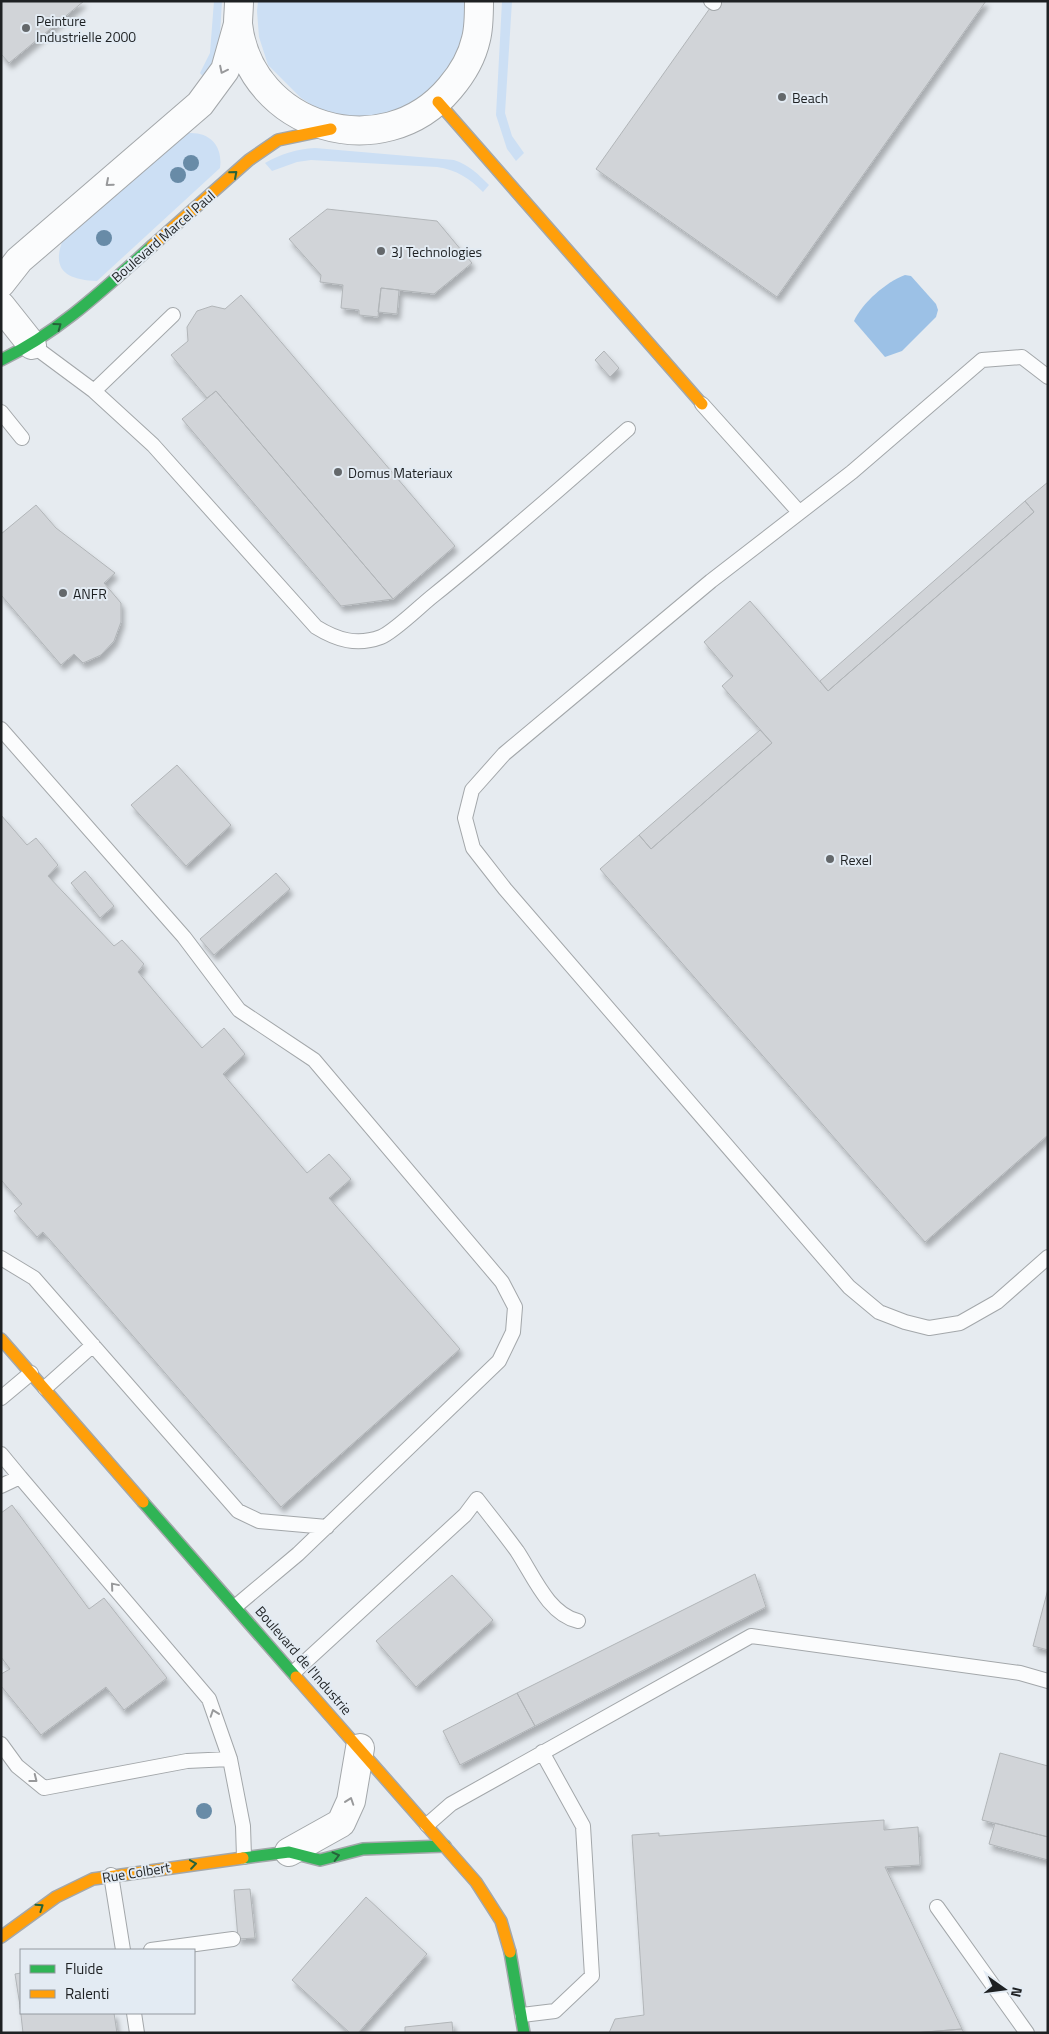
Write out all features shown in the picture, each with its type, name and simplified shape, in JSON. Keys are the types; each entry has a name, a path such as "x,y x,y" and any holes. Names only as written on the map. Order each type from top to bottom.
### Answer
{"street":[{"path":"239,13 248,60 268,91 296,115 331,129 369,131 406,122 438,102 462,73 473,47 476,39 479,1"},
{"path":"1,283 20,260 200,104 225,70 239,13"},
{"path":"438,102 702,404"},
{"name":"Boulevard Marcel Paul","path":"1,360 32,344 79,311 249,160 278,140 331,129"},
{"path":"1,306 32,344"},
{"name":"Boulevard de l'Industrie","path":"1,1338 476,1882 500,1920 515,1970 524,2033"},
{"name":"Rue Colbert","path":"289,1852 341,1823 351,1800 360,1748"},
{"name":"Rue Colbert","path":"3,1932 70,1887 94,1878 289,1852 320,1860 363,1849 445,1846"}],"lane":[{"path":"94,391 173,315"},
{"path":"32,344 94,391 153,445 316,627 331,636 347,642 365,642 382,637 461,574 628,429"},
{"path":"1048,377 1022,357 982,360 852,472 711,581 504,754 472,790 465,818 473,848 505,889 849,1287 879,1312 905,1322 929,1328 960,1323 997,1302 1048,1257"},
{"path":"702,404 799,512"},
{"path":"1,412 22,438"},
{"path":"1,729 184,938 239,1010 314,1060 502,1282 515,1307 513,1332 499,1361 327,1527 236,1606"},
{"path":"1,1258 34,1278 238,1511 259,1522 327,1527"},
{"path":"45,1388 93,1345"},
{"path":"1,1398 31,1373"},
{"path":"1,1454 209,1699 230,1760 243,1826 244,1857"},
{"path":"1,1486 20,1477"},
{"path":"294,1672 465,1514 477,1499 518,1552 531,1577 565,1618 578,1620"},
{"path":"427,1826 451,1804 751,1636 1020,1674 1048,1681"},
{"path":"1,1744 17,1766 44,1788 186,1761 230,1760"},
{"path":"522,2015 556,2011 592,1976 583,1826 542,1752"},
{"path":"111,1875 124,1949"},
{"path":"937,1907 1027,2033"},
{"path":"158,1949 233,1939"},
{"path":"134,2014 137,2033"}],"shaded area":[{"path":"214,1 222,1 220,32 215,60 206,80 200,73 210,53"},
{"path":"258,1 467,1 468,23 461,51 446,79 403,111 350,119 323,112 301,98 268,65 259,37"},
{"path":"502,1 512,1 505,113 512,136 524,153 516,161 507,149 496,115"},
{"path":"189,133 204,135 214,142 220,154 220,168 97,281 77,278 64,271 60,265 59,258 64,237 182,136"},
{"path":"315,148 454,160 469,167 489,185 483,192 462,175 437,167 311,160 297,162 272,171 265,163 289,152"}],"water":[{"path":"905,275 911,276 936,304 938,310 936,317 902,351 885,357 854,321 875,294"}],"building":[{"name":"Peinture Industrielle 2000","path":"1,1 84,1 9,63 1,54"},
{"name":"Beach","path":"715,1 986,1 777,297 596,169"},
{"name":"3J Technologies","path":"327,209 437,221 472,263 434,294 381,288 378,317 359,315 359,310 341,308 343,285 320,282 321,275 289,239"},
{"path":"381,288 399,290 397,314 378,312"},
{"name":"Domus Materiaux","path":"241,295 455,546 393,599 216,391 207,398 171,355 188,341 187,327 197,311 212,306 225,309"},
{"path":"604,351 619,368 610,377 595,360"},
{"path":"216,391 393,599 341,606 182,419"},
{"name":"Rexel","path":"1048,482 1048,1135 925,1242 600,869 639,835 651,849 772,743 722,686 733,676 704,642 750,601 828,691 1034,512 1025,501"},
{"path":"1025,501 1034,512 828,691 820,681"},
{"path":"36,505 56,528 115,573 104,583 121,603 121,622 114,641 101,655 83,663 74,654 61,665 1,595 1,534"},
{"path":"760,730 772,743 651,849 639,835"},
{"path":"177,765 231,825 186,866 131,805"},
{"path":"1,815 27,845 36,838 58,865 48,876 114,946 122,940 144,964 138,972 202,1048 224,1028 245,1054 223,1074 307,1173 329,1154 351,1179 329,1198 460,1349 281,1507 43,1232 37,1237 14,1211 22,1204 1,1180"},
{"path":"85,871 114,906 100,918 71,883"},
{"path":"276,873 290,889 214,955 200,939"},
{"path":"12,1505 89,1609 104,1598 167,1678 124,1710 106,1687 41,1735 1,1686 1,1674 10,1669 1,1657 1,1513"},
{"path":"755,1574 766,1607 535,1726 517,1693"},
{"path":"452,1575 493,1620 416,1687 376,1641"},
{"path":"1048,1589 1048,1650 1033,1646"},
{"path":"517,1693 535,1726 460,1765 443,1731"},
{"path":"1000,1753 1048,1766 1048,1837 982,1820"},
{"path":"884,1820 884,1830 918,1827 920,1865 885,1867 962,2029 914,2033 609,2033 615,2019 644,2015 632,1835 659,1833 659,1836"},
{"path":"995,1823 1048,1837 1048,1860 989,1844"},
{"path":"250,1889 255,1938 238,1939 234,1890"},
{"path":"366,1897 427,1954 358,2033 350,2033 292,1980"},
{"path":"20,1973 20,2006 15,1974"},
{"path":"21,2014 114,2014 117,2033 23,2033"},
{"path":"452,2022 453,2033 405,2033 405,2027"},
{"path":"962,2029 964,2033 914,2033"}],"traffic: fast":[{"path":"1,360 62,323 152,246"},
{"path":"143,1502 296,1677"},
{"path":"243,1858 289,1852 320,1860 363,1849 445,1846"},
{"path":"510,1952 524,2033"}],"traffic: slow":[{"path":"438,102 702,404"},
{"path":"152,246 249,160 278,140 331,129"},
{"path":"1,1339 143,1502"},
{"path":"296,1677 476,1882 501,1921 510,1952"},
{"path":"1,1937 56,1897 93,1879 243,1858"}],"place":[{"name":"Peinture Industrielle 2000","path":"26,28"},
{"name":"Beach","path":"782,97"},
{"name":"3J Technologies","path":"381,251"},
{"name":"Domus Materiaux","path":"338,472"},
{"name":"ANFR","path":"63,593"},
{"name":"Rexel","path":"830,859"}]}
